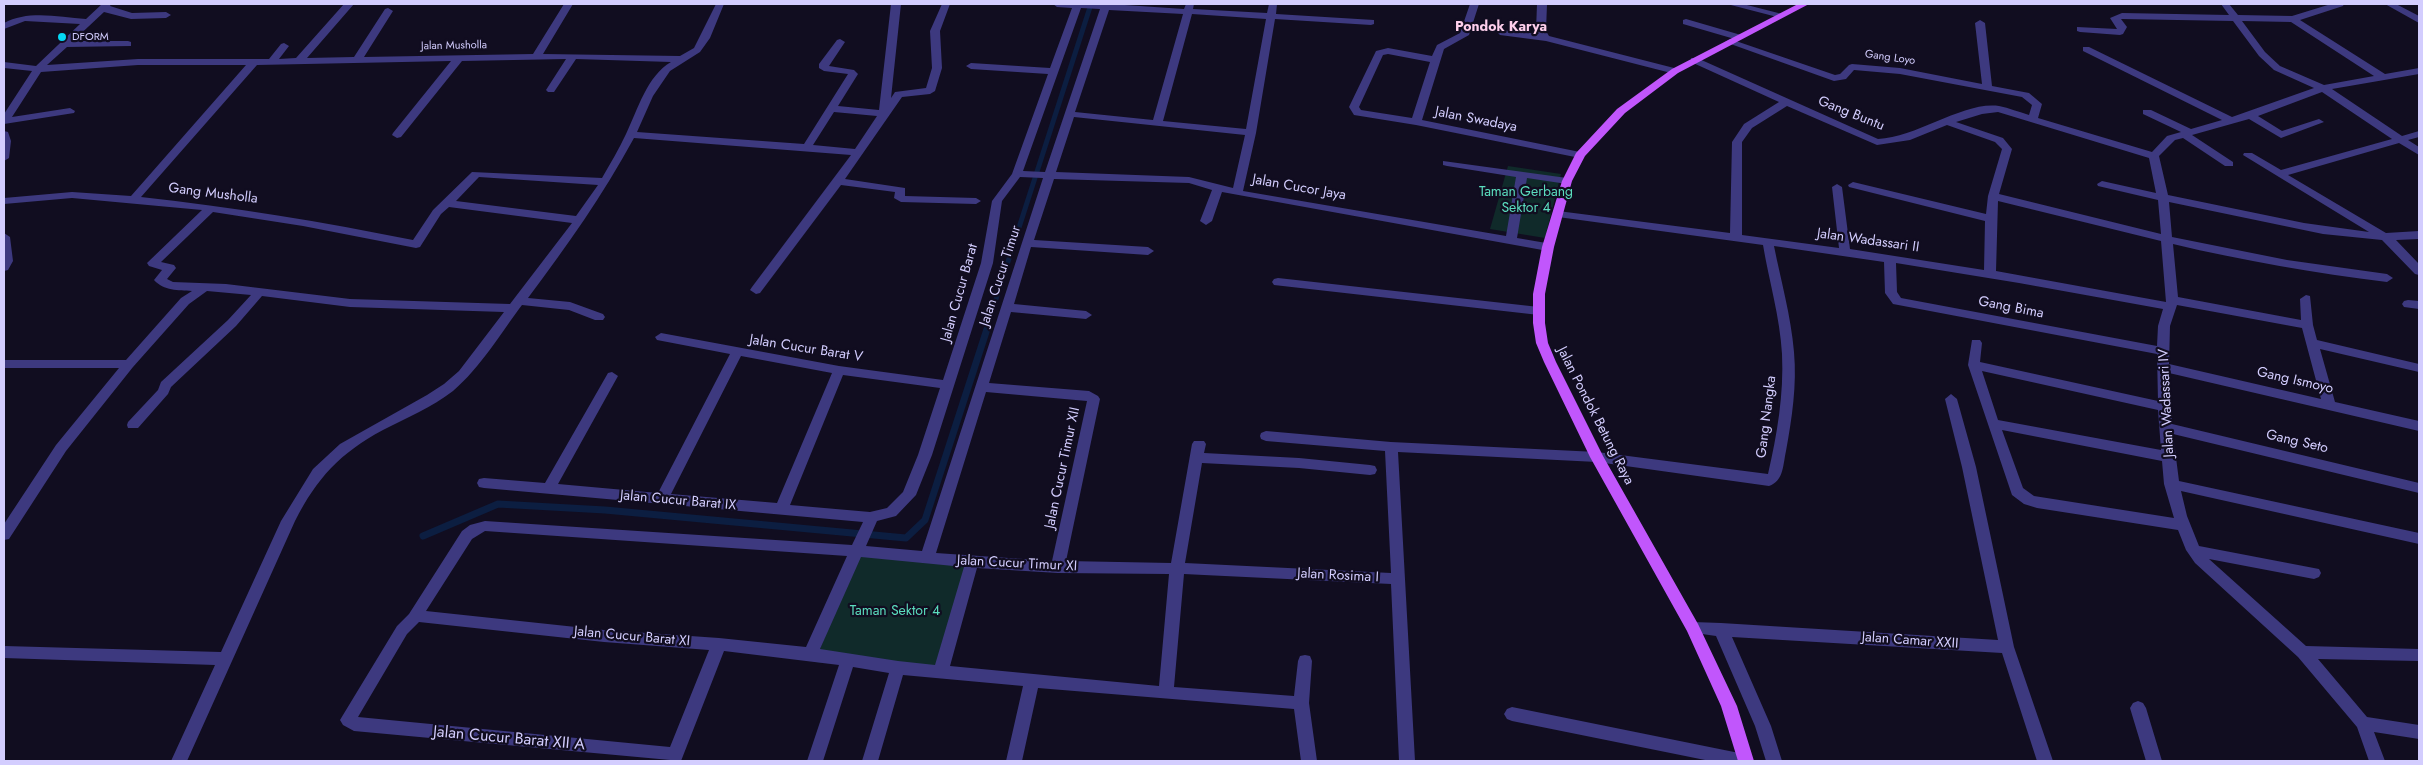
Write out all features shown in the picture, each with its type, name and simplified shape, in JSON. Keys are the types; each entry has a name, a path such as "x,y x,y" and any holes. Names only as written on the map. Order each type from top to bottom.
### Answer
{"main road":[{"name":"Jalan Pondok Betung Raya","path":"1745,761 1728,706 1692,628 1597,457 1545,350 1540,334 1541,280 1548,247 1567,181 1580,155 1621,111 1675,71 1804,4"}],"street":[{"path":"300,60 349,4"},
{"path":"536,57 568,4"},
{"path":"179,761 284,530 317,473 331,458 350,445 412,410 455,382 517,304 579,220 605,182 631,135 654,86 666,70 698,50 720,4"},
{"path":"884,113 896,4"},
{"path":"756,290 838,182 884,113 903,93 930,91 937,68 935,31 946,4"},
{"path":"1057,4 1190,8 1271,16 1371,22"},
{"path":"1237,193 1251,133 1273,4"},
{"name":"Jalan Swadaya","path":"1474,4 1465,34 1460,38 1441,45 1416,122 1580,155"},
{"path":"1542,4 1541,31 1546,38"},
{"path":"1732,4 1781,15"},
{"path":"2225,4 2270,62 2277,68 2323,88 2419,152"},
{"path":"2080,29 2120,32 2122,27 2115,18 2122,16 2293,19 2321,6 2340,4"},
{"path":"2390,4 2419,20"},
{"name":"Jalan Cucur Barat","path":"871,519 890,512 909,496 926,455 987,263 997,201 1019,174 1053,70 1079,5"},
{"path":"4,121 38,69 104,6 131,16 166,15"},
{"name":"Jalan Cucur Timur","path":"927,558 1047,176 1070,114 1103,6"},
{"path":"1157,123 1190,8"},
{"path":"357,60 388,10"},
{"path":"2408,14 2419,12"},
{"path":"4,26 25,18 87,22"},
{"path":"2293,19 2384,78"},
{"path":"1686,22 1734,39"},
{"path":"1980,23 1987,88"},
{"path":"1503,33 1546,38 1675,71"},
{"name":"Gang Loyo","path":"1734,39 1834,78 1843,77 1852,67 1877,68 2025,95 2036,104 2033,118"},
{"path":"806,147 853,74 851,72 824,68 824,64 840,42"},
{"path":"64,44 128,44"},
{"path":"272,61 284,46"},
{"path":"2086,49 2232,121"},
{"path":"1416,122 1368,116 1358,113 1354,107 1379,53 1388,51 1436,60"},
{"path":"551,90 573,56"},
{"name":"Jalan Musholla","path":"4,65 38,69 158,62 573,56 682,59"},
{"path":"397,136 459,58"},
{"name":"Gang Buntu","path":"1694,60 1877,142 1896,141 1945,121 1991,109 2033,118 2154,156"},
{"path":"133,200 254,62"},
{"path":"971,66 1053,70"},
{"path":"2154,156 2171,138 2232,121 2323,88 2419,71"},
{"path":"1736,238 1737,142 1748,126 1786,102"},
{"path":"832,109 884,113"},
{"path":"4,121 70,111"},
{"path":"2147,112 2187,133 2229,164"},
{"path":"1070,114 1251,133"},
{"path":"2250,115 2281,135 2319,122"},
{"path":"1945,121 1999,140 2007,149 1993,196 1990,275"},
{"path":"4,134 6,141 4,158"},
{"path":"2279,174 2419,134"},
{"path":"631,135 858,152"},
{"path":"2248,155 2388,238 2419,271"},
{"name":"Jalan Wadassari IV","path":"2154,156 2163,198 2172,303 2166,315 2163,351 2165,408 2171,484 2182,525 2193,550 2210,570 2303,652 2363,723 2377,761"},
{"path":"1448,163 1567,181"},
{"path":"447,203 476,174 605,182"},
{"name":"Jalan Cucor Jaya","path":"1019,174 1189,180 1237,193 1548,247"},
{"path":"1511,240 1522,175"},
{"path":"838,182 901,190 899,198 901,199 976,201"},
{"path":"1853,184 1991,219"},
{"path":"2102,184 2346,235 2388,238 2419,235"},
{"path":"1206,221 1218,187"},
{"path":"1837,187 1845,252"},
{"name":"Gang Musholla","path":"4,201 72,195 210,208 303,222 416,244 437,212 447,203"},
{"path":"1993,196 2166,240 2334,272 2387,278"},
{"path":"447,203 579,220"},
{"path":"210,208 153,263 170,268 160,280 166,284 350,303 570,306 599,317"},
{"name":"Jalan Wadassari II","path":"1558,214 1890,258 2307,325"},
{"path":"4,237 7,261 4,267"},
{"name":"Gang Nangka","path":"1597,457 1762,481 1769,481 1774,477 1783,435 1788,368 1787,346 1768,242"},
{"path":"1027,243 1148,251"},
{"name":"Gang Bima","path":"1890,258 1890,293 1897,301 2163,351"},
{"path":"1278,282 1539,310"},
{"path":"4,535 61,448 130,364 185,302 205,287"},
{"path":"133,425 164,391 165,386 232,323 258,294"},
{"path":"2306,299 2307,325 2329,404"},
{"path":"1006,308 1086,315"},
{"name":"Jalan Cucur Barat V","path":"661,337 839,370 948,385"},
{"path":"1976,343 1974,365 2017,491 2022,496 2037,503 2182,525"},
{"path":"2312,343 2419,368"},
{"path":"661,500 737,352"},
{"path":"4,364 130,364"},
{"path":"1974,365 2165,408"},
{"name":"Gang Ismoyo","path":"2164,367 2419,426"},
{"path":"781,510 839,370"},
{"path":"548,490 612,376"},
{"name":"Jalan Cucur Timur XII","path":"981,387 1089,396 1094,399 1058,567"},
{"path":"1951,400 1969,467 2007,647 2045,761"},
{"path":"1993,424 2170,457"},
{"name":"Gang Seto","path":"2167,428 2419,488"},
{"path":"1266,436 1391,448 1597,457"},
{"name":"Jalan Rosima I","path":"1177,569 1398,579 1391,448"},
{"path":"1166,693 1177,569 1198,451 1370,470"},
{"name":"Jalan Cucur Barat IX","path":"484,483 871,519"},
{"path":"2171,484 2419,538"},
{"path":"810,654 871,519"},
{"name":"Jalan Cucur Timur XI","path":"348,718 402,630 416,616 467,535 475,529 485,526 859,548 927,558 972,562 1058,567 1177,569"},
{"path":"2193,550 2314,573"},
{"path":"941,672 972,562"},
{"path":"1398,579 1406,761"},
{"name":"Jalan Cucur Barat XI","path":"416,616 604,636 719,644 810,654 898,668 1166,693 1301,703"},
{"name":"Jalan Camar XXII","path":"1692,628 2007,647"},
{"path":"1721,629 1764,726 1774,761"},
{"path":"674,758 719,644"},
{"path":"4,652 225,659"},
{"path":"2303,652 2419,655"},
{"path":"815,761 848,661"},
{"path":"1305,661 1301,703 1309,761"},
{"path":"870,761 898,668"},
{"path":"1014,761 1032,681"},
{"path":"2138,708 2154,761"},
{"path":"1512,714 1745,761"},
{"name":"Jalan Cucur Barat XII A","path":"348,718 348,723 354,724 674,758"},
{"path":"2363,723 2419,732"}],"green space":[{"name":"Taman Gerbang Sektor 4","path":"1508,166 1561,174 1545,238 1490,229"},
{"name":"Taman Sektor 4","path":"858,550 969,561 938,673 815,662"}],"waterway":[{"path":"986,330 1091,4"},
{"path":"423,536 498,504 605,510 906,538 925,520 987,329"}],"place":[{"name":"DFORM","path":"62,37"}],"district":[{"name":"Pondok Karya","path":"1501,28"}]}
